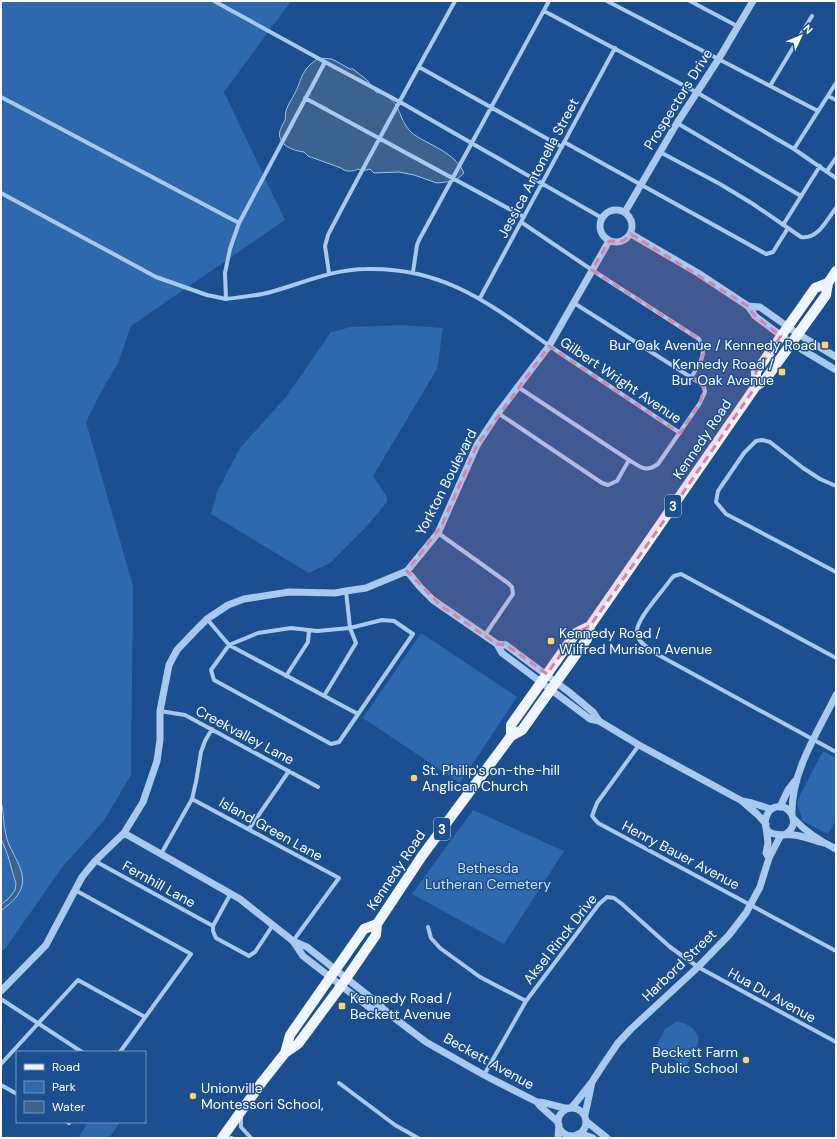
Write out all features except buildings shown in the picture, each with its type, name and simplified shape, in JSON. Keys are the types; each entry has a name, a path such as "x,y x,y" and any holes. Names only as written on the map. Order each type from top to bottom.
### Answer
{"main road":[{"name":"Kennedy Road","path":"222,1138 286,1053 298,1044 344,982 376,935 377,924 422,856 511,736 522,730 554,686 587,639 590,626 756,386 765,380 826,295 828,283 836,271"},
{"name":"Kennedy Road","path":"756,386 756,372 787,327 815,288 828,283"},
{"name":"Kennedy Road","path":"511,736 511,725 576,633 590,626"},
{"name":"Kennedy Road","path":"286,1053 290,1035 364,929 377,924"}],"street":[{"path":"214,1 400,102 602,218"},
{"path":"329,274 325,246 328,235 454,1"},
{"path":"413,272 418,240 549,1"},
{"path":"606,1 818,111"},
{"path":"690,1 737,26"},
{"name":"Prospectors Drive","path":"625,212 659,152 696,92 718,60 753,1"},
{"path":"544,11 696,92 794,148 836,178"},
{"path":"770,86 812,16"},
{"name":"Jessica Antonella Street","path":"480,298 615,48"},
{"path":"1,193 156,277 207,295 226,299 225,272 230,249 239,222 325,62"},
{"path":"419,67 562,147"},
{"path":"794,148 836,83"},
{"path":"828,96 836,100"},
{"path":"1,97 239,222"},
{"path":"305,98 524,216"},
{"path":"677,123 801,196"},
{"path":"564,142 766,254 773,252 788,228"},
{"path":"659,152 720,184 753,204 801,237 807,238 817,233 836,208"},
{"path":"827,171 836,158"},
{"path":"783,225 820,166"},
{"path":"615,209 625,212 629,215 633,224 630,234 623,241 619,242 609,240 602,235 600,226 602,218 610,211 615,209"},
{"path":"521,222 699,340 703,347 704,353 690,378"},
{"path":"630,234 698,273 748,306 755,316 781,336 836,370"},
{"name":"Yorkton Boulevard","path":"1,991 46,945 86,871 124,833 143,802 154,771 160,740 160,711 169,666 177,650 207,619 228,604 244,599 289,592 335,593 366,588 407,571 438,533 478,445 498,414 549,346 609,240"},
{"name":"Gilbert Wright Avenue","path":"226,299 269,293 329,274 366,269 390,269 413,272 448,282 480,298 680,433"},
{"path":"518,387 629,460 645,469 650,470 658,464 700,403 704,392 704,387 574,302"},
{"path":"748,306 760,307 787,327 836,357"},
{"path":"498,414 602,483 608,484 617,481 629,460"},
{"path":"836,486 820,479 803,468 770,442 762,440 756,441 744,453 718,491 716,502 726,514 836,572"},
{"path":"438,533 512,587 513,594 486,635"},
{"path":"407,571 433,600 497,644 506,645 590,719 599,721 638,745 742,801 757,814 768,829 774,834 795,835 824,843"},
{"path":"836,658 681,574 670,578 641,619 637,628 637,635 640,640 653,652 836,752"},
{"path":"324,696 356,643 350,628 346,591"},
{"path":"207,619 229,645 358,714"},
{"path":"382,620 394,621 413,634 339,742 330,744 214,680 211,670 229,645 258,633 291,628 309,630 317,631 350,628 382,620"},
{"path":"286,676 308,642 309,630"},
{"path":"783,835 791,830 794,823 792,800 796,780 836,695"},
{"name":"Creekvalley Lane","path":"160,711 185,715 318,787"},
{"path":"162,854 192,799 201,752 212,729"},
{"name":"Henry Bauer Avenue","path":"638,745 597,803 592,816 598,823 836,951"},
{"path":"249,829 289,771"},
{"path":"780,807 788,790 796,780"},
{"name":"Island Green Lane","path":"192,799 339,878 293,941"},
{"path":"742,801 752,802 772,809 780,807 785,808 803,829 836,849"},
{"path":"766,825 766,816 772,809"},
{"name":"Harbord Street","path":"766,825 768,843 766,853 769,858"},
{"name":"Beckett Avenue","path":"124,833 231,892 293,941 307,947 370,1008 389,1014 426,1042 484,1075 537,1102 570,1108"},
{"name":"Harbord Street","path":"570,1108 592,1082 606,1059 627,1034 698,967 729,935 751,905 760,887 769,858 783,835"},
{"name":"Fernhill Lane","path":"95,861 213,926 213,931 216,938 249,956 256,952 272,925"},
{"path":"75,890 191,954 121,1051"},
{"path":"213,926 231,892"},
{"name":"Aksel Rinck Drive","path":"484,1075 526,1001 599,904 607,897 614,898 622,904 670,947 698,967"},
{"path":"428,927 431,938 440,948 480,976 526,1001"},
{"name":"Hua Du Avenue","path":"698,967 836,1042"},
{"path":"1,1064 78,980 145,1017"},
{"path":"1,999 80,1051"},
{"name":"Harbord Street","path":"586,1118 592,1082"},
{"path":"339,1083 388,1120 418,1138"},
{"path":"1,1085 16,1093"},
{"name":"Beckett Avenue","path":"537,1102 553,1116 558,1124"},
{"path":"558,1138 558,1124 561,1113 570,1108 579,1109 586,1118 607,1138"},
{"path":"241,1111 241,1127 251,1138"},
{"path":"576,1136 584,1130 586,1118"},
{"path":"558,1124 562,1131 567,1135 585,1135 593,1138"}],"highlighted area":[{"path":"631,234 748,306 755,316 781,336 756,372 756,386 659,528 590,626 576,633 547,674 506,645 497,644 441,606 407,571 442,525 477,445 549,346 680,433 700,403 704,387 691,378 704,353 699,339 592,270 609,241 623,241"}],"green space":[{"path":"1,1 291,1 224,92 285,220 131,326 118,363 86,422 133,586 131,775 103,822 63,866 5,949 1,951"},
{"path":"403,325 443,328 437,369 373,476 387,497 387,502 367,526 330,563 309,573 211,514 217,492 240,448 286,397 331,332 351,327"},
{"path":"421,633 517,697 460,783 363,718"},
{"path":"823,751 836,758 836,820 828,834 803,821 797,804 799,797"},
{"name":"Bethesda Lutheran Cemetery","path":"473,810 564,851 504,944 412,894"},
{"path":"676,1022 689,1025 695,1031 698,1039 696,1049 686,1066 655,1049 665,1029"},
{"path":"87,1123 119,1123 109,1138 78,1138"}],"water":[{"path":"319,58 332,59 350,69 353,69 367,80 376,92 391,99 411,132 451,157 461,167 464,173 455,181 437,183 414,175 399,172 374,173 370,169 362,171 358,169 347,171 308,156 304,152 294,150 285,145 280,137 280,130 285,120 287,108 297,90 301,77 310,65"},
{"path":"1,801 4,827 8,843 19,865 23,880 17,896 1,911 1,905 15,890 16,884 1,838"}],"place":[{"name":"Bur Oak Avenue / Kennedy Road","path":"825,345"},
{"name":"Kennedy Road / Bur Oak Avenue","path":"782,372"},
{"name":"Kennedy Road / Wilfred Murison Avenue","path":"551,641"},
{"name":"St. Philip's on-the-hill Anglican Church","path":"414,778"},
{"name":"Kennedy Road / Beckett Avenue","path":"342,1006"},
{"name":"Beckett Farm Public School","path":"746,1060"},
{"name":"Unionville Montessori School,","path":"193,1096"}]}
